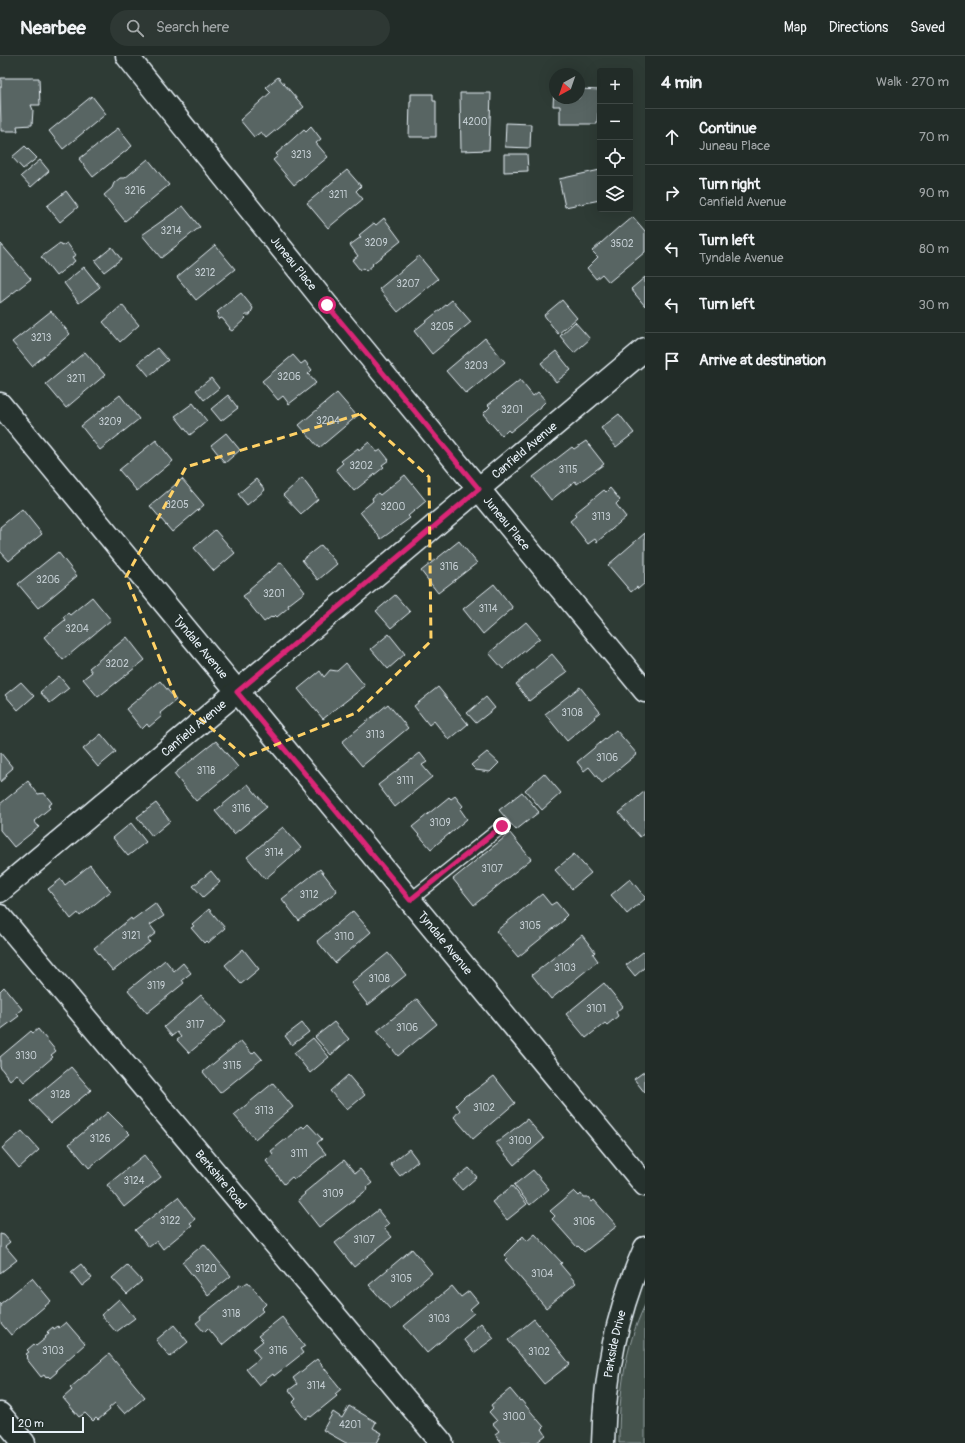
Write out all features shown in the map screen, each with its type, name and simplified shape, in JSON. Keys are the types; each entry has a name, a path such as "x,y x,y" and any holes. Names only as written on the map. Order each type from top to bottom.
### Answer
{"street":[{"name":"Juneau Place","path":"126,56 327,305 645,691"},
{"name":"Canfield Avenue","path":"0,891 645,350"},
{"name":"Tyndale Avenue","path":"0,404 645,1185"},
{"name":"Berkshire Road","path":"0,916 442,1443"},
{"name":"Parkside Drive","path":"603,1443 607,1382 614,1339 623,1305 645,1248"},
{"path":"0,1414 24,1443"}],"lane":[{"path":"410,900 502,826"}],"highlighted area":[{"path":"360,414 429,477 431,641 356,713 245,757 176,698 126,577 186,467"}],"shaded area":[{"path":"645,1305 645,1443 619,1443 620,1407 624,1372 632,1338"}],"building":[{"path":"278,77 304,107 266,138 261,132 254,137 240,120 271,92 266,87"},
{"path":"1,78 39,78 40,105 31,105 33,110 32,125 17,126 18,131 1,131"},
{"path":"585,89 597,90 597,124 560,124 560,106 553,106 553,104 585,104"},
{"path":"460,93 491,93 489,150 461,151"},
{"path":"411,94 433,94 433,101 436,101 436,137 409,137"},
{"path":"92,96 106,114 63,149 49,131"},
{"path":"506,123 531,124 530,148 505,147"},
{"path":"311,126 321,139 316,143 328,157 294,185 273,160 278,156 276,154 304,129 306,131"},
{"path":"118,128 132,146 93,177 79,159"},
{"path":"25,146 37,158 23,169 12,157"},
{"path":"504,154 527,154 528,171 504,172"},
{"path":"148,159 169,185 125,221 104,195 120,178 125,178"},
{"path":"40,160 49,171 31,187 21,176"},
{"path":"347,170 361,186 356,191 363,199 328,228 307,203"},
{"path":"597,171 597,201 565,207 559,179"},
{"path":"66,191 78,207 60,222 47,206"},
{"path":"183,206 200,227 161,258 142,235"},
{"path":"633,217 645,231 645,252 609,282 602,274 596,279 587,268 598,257 592,251 619,227 620,228"},
{"path":"384,218 401,241 372,264 373,265 366,271 363,268 360,270 352,260 358,256 350,245 361,237 359,235 374,223 376,225"},
{"path":"60,243 62,246 67,243 76,255 72,257 75,261 56,276 41,257"},
{"path":"1,244 31,279 0,303 0,245"},
{"path":"215,245 235,269 196,300 177,277"},
{"path":"112,247 121,259 104,272 95,261"},
{"path":"419,256 438,279 398,312 379,289"},
{"path":"84,267 100,287 79,303 64,283"},
{"path":"645,277 645,306 631,289"},
{"path":"241,293 253,308 250,315 244,316 246,318 232,331 223,319 221,318 219,320 217,317 219,314 217,312"},
{"path":"452,300 471,322 432,354 414,331"},
{"path":"562,300 577,318 558,334 544,315"},
{"path":"122,305 139,325 120,342 103,322"},
{"path":"51,311 70,334 32,366 12,342"},
{"path":"575,322 590,339 574,353 560,336"},
{"path":"485,338 505,362 466,394 446,371"},
{"path":"157,348 168,360 149,376 138,363"},
{"path":"556,351 571,370 556,382 541,363"},
{"path":"85,352 105,375 66,408 46,384"},
{"path":"293,355 301,364 305,361 312,370 308,374 316,383 289,404 283,396 278,400 262,381"},
{"path":"211,378 219,388 204,400 196,390"},
{"path":"520,380 533,396 538,392 546,401 541,407 510,432 508,430 502,436 483,414 490,407 488,405"},
{"path":"337,393 357,416 319,448 299,425"},
{"path":"120,395 139,419 100,450 81,426"},
{"path":"228,395 238,408 221,421 211,409"},
{"path":"193,403 207,421 190,435 175,416"},
{"path":"619,414 634,433 616,447 601,428"},
{"path":"226,433 240,450 225,463 211,445"},
{"path":"156,440 173,461 137,491 119,470"},
{"path":"586,441 604,464 577,484 575,481 551,500 533,477 572,447 574,449"},
{"path":"369,442 377,452 381,450 389,460 382,465 384,467 354,491 336,469 343,463 341,461 358,448 359,450"},
{"path":"405,475 426,501 408,516 410,518 381,539 360,512 373,501 372,498 378,493 380,495"},
{"path":"302,478 318,499 301,514 283,495"},
{"path":"182,479 204,505 172,532 150,506"},
{"path":"256,479 265,490 247,505 238,494"},
{"path":"610,488 620,500 616,504 626,517 597,542 595,539 588,544 570,521 576,516 574,514 604,490 606,492"},
{"path":"22,509 42,534 9,561 0,551 0,527"},
{"path":"215,530 235,553 214,571 194,548"},
{"path":"645,533 645,583 638,589 637,587 631,592 608,565"},
{"path":"459,541 477,563 438,593 421,571"},
{"path":"321,545 337,564 318,580 302,560"},
{"path":"58,552 77,576 38,608 18,584"},
{"path":"281,562 305,592 288,605 289,607 277,617 275,615 264,622 243,596 250,591 249,589"},
{"path":"494,584 513,608 483,634 463,609"},
{"path":"395,595 410,612 391,628 376,611"},
{"path":"92,597 111,620 63,660 44,637 65,620 63,617 68,613 70,615"},
{"path":"526,622 540,638 503,669 489,653"},
{"path":"389,634 405,654 388,669 371,649"},
{"path":"127,637 145,660 98,697 83,679 92,672 89,668"},
{"path":"552,654 567,672 529,701 516,684"},
{"path":"346,663 365,686 323,719 298,689 320,671 324,677 330,670 337,671"},
{"path":"59,676 69,688 50,703 40,692"},
{"path":"160,681 176,700 160,713 162,716 149,727 147,724 142,729 126,709"},
{"path":"21,682 34,696 18,710 5,695"},
{"path":"438,687 468,724 449,740 434,721 429,725 414,706"},
{"path":"580,687 600,712 594,717 595,718 567,741 545,714"},
{"path":"486,697 495,708 476,723 467,713"},
{"path":"388,704 408,728 362,766 342,742"},
{"path":"616,730 637,754 602,783 589,767 584,771 577,762"},
{"path":"101,734 116,752 98,767 83,749"},
{"path":"216,741 238,767 196,801 174,774"},
{"path":"0,752 13,768 0,782"},
{"path":"487,752 499,763 490,772 476,770 471,765"},
{"path":"420,753 427,762 422,765 432,777 395,807 378,785"},
{"path":"544,773 561,793 542,810 525,790"},
{"path":"28,781 38,794 44,793 52,803 48,806 50,808 34,821 39,827 14,847 0,830 0,804"},
{"path":"248,784 267,807 234,834 215,811"},
{"path":"645,791 645,833 640,837 619,813"},
{"path":"522,792 539,812 516,830 499,810"},
{"path":"455,796 463,806 460,809 467,819 431,849 412,827 449,797 451,799"},
{"path":"156,803 170,821 152,836 137,817"},
{"path":"131,823 146,842 128,856 113,838"},
{"path":"283,827 301,848 265,879 247,857"},
{"path":"510,833 531,859 474,905 453,879"},
{"path":"574,854 591,873 572,889 555,870"},
{"path":"90,865 111,891 80,916 78,913 71,919 48,889 61,879 65,885"},
{"path":"320,869 337,891 299,921 282,899"},
{"path":"211,871 220,882 203,897 193,886"},
{"path":"630,879 645,899 627,914 611,895"},
{"path":"542,894 551,905 556,902 567,915 563,919 564,920 518,957 496,931"},
{"path":"155,903 164,916 150,925 156,933 148,939 150,942 113,971 94,948 131,918 132,920"},
{"path":"209,909 225,928 208,943 206,941 204,943 191,928 194,926 192,924"},
{"path":"353,911 371,932 335,963 317,941"},
{"path":"582,935 595,952 593,954 598,961 551,999 532,975"},
{"path":"243,949 259,969 241,984 225,965"},
{"path":"643,952 645,954 645,967 635,976 626,965"},
{"path":"388,953 406,975 368,1005 351,983"},
{"path":"165,960 174,971 183,963 191,973 182,980 184,983 147,1013 128,990"},
{"path":"604,983 623,1006 616,1012 618,1016 607,1025 605,1023 586,1038 566,1014"},
{"path":"4,987 22,1009 17,1013 19,1016 0,1030 0,991"},
{"path":"201,995 226,1022 189,1053 177,1040 181,1037 177,1032 172,1036 164,1027"},
{"path":"417,999 437,1024 398,1056 377,1031"},
{"path":"334,1022 349,1039 331,1055 315,1037"},
{"path":"302,1023 309,1032 292,1045 285,1036"},
{"path":"38,1029 56,1051 51,1055 53,1057 24,1082 17,1074 10,1080 0,1067 0,1057 31,1031 33,1033"},
{"path":"313,1038 329,1057 310,1073 294,1053"},
{"path":"241,1041 252,1054 255,1051 262,1059 220,1093 203,1072"},
{"path":"71,1067 91,1090 51,1123 30,1101"},
{"path":"645,1071 645,1093 634,1079"},
{"path":"348,1075 365,1095 347,1110 330,1091"},
{"path":"494,1076 515,1103 473,1139 454,1117 460,1110 456,1105 466,1095 470,1094"},
{"path":"273,1083 293,1107 255,1139 234,1115"},
{"path":"108,1112 130,1134 89,1168 69,1144"},
{"path":"527,1119 544,1139 514,1165 496,1143"},
{"path":"308,1124 322,1139 317,1143 326,1154 294,1179 292,1177 284,1184 266,1161 273,1154 271,1151 302,1126 304,1128"},
{"path":"22,1131 39,1150 19,1168 2,1148"},
{"path":"409,1149 418,1161 400,1176 390,1164"},
{"path":"144,1155 161,1177 124,1207 107,1185"},
{"path":"344,1160 355,1173 360,1169 372,1183 367,1187 368,1189 319,1227 298,1200 305,1194 304,1193"},
{"path":"469,1168 477,1177 462,1190 453,1180"},
{"path":"533,1170 549,1189 530,1205 514,1185"},
{"path":"512,1186 527,1204 507,1220 492,1202"},
{"path":"574,1191 579,1196 581,1194 583,1197 588,1197 592,1202 594,1200 617,1226 584,1252 578,1246 577,1247 552,1219 555,1216 550,1211"},
{"path":"178,1197 195,1219 190,1223 192,1225 163,1249 157,1241 149,1247 135,1230"},
{"path":"378,1210 389,1224 384,1228 392,1237 354,1267 335,1243"},
{"path":"0,1234 4,1235 10,1242 5,1246 17,1260 0,1273"},
{"path":"535,1234 562,1263 560,1264 576,1283 546,1308 505,1260 507,1258 504,1255 523,1236 527,1241"},
{"path":"204,1244 231,1276 208,1295 182,1262"},
{"path":"412,1249 432,1273 390,1309 369,1285"},
{"path":"81,1264 92,1278 82,1286 71,1272"},
{"path":"127,1265 142,1281 127,1294 112,1278"},
{"path":"32,1278 51,1301 11,1335 0,1322 0,1304"},
{"path":"248,1282 266,1304 261,1309 263,1311 222,1345 208,1328 204,1332 196,1323 201,1319 200,1317 241,1284 242,1286"},
{"path":"452,1286 461,1297 469,1291 478,1302 470,1309 474,1313 427,1353 404,1326"},
{"path":"119,1299 135,1318 116,1332 101,1315"},
{"path":"282,1317 305,1346 300,1349 303,1353 274,1376 273,1374 259,1385 246,1369 260,1358 253,1349 263,1341 258,1336"},
{"path":"534,1319 570,1364 544,1384 508,1340"},
{"path":"66,1322 85,1344 56,1370 57,1372 50,1378 48,1376 46,1378 44,1375 41,1377 26,1358 28,1356 26,1354 29,1352 27,1350 34,1344 36,1346 46,1338 45,1337 49,1334 47,1332 53,1327 54,1329 58,1326 59,1328"},
{"path":"481,1323 494,1338 474,1353 463,1339"},
{"path":"174,1325 188,1342 170,1357 156,1340"},
{"path":"109,1354 145,1397 125,1414 115,1403 109,1408 110,1410 98,1420 96,1418 93,1421 85,1413 79,1417 63,1398 72,1390 70,1388"},
{"path":"317,1359 341,1389 335,1394 337,1396 311,1417 309,1416 305,1419 296,1408 297,1407 293,1402 296,1399 289,1390 297,1384 293,1378"},
{"path":"510,1389 544,1427 542,1429 546,1435 536,1443 502,1443 495,1434 499,1431 493,1424 497,1421 489,1412 493,1408 491,1405"},
{"path":"349,1406 376,1422 373,1428 382,1433 377,1443 346,1443 323,1430 333,1412 342,1418"}],"route":[{"path":"327,305 479,489 237,692 410,900 502,826"}]}
